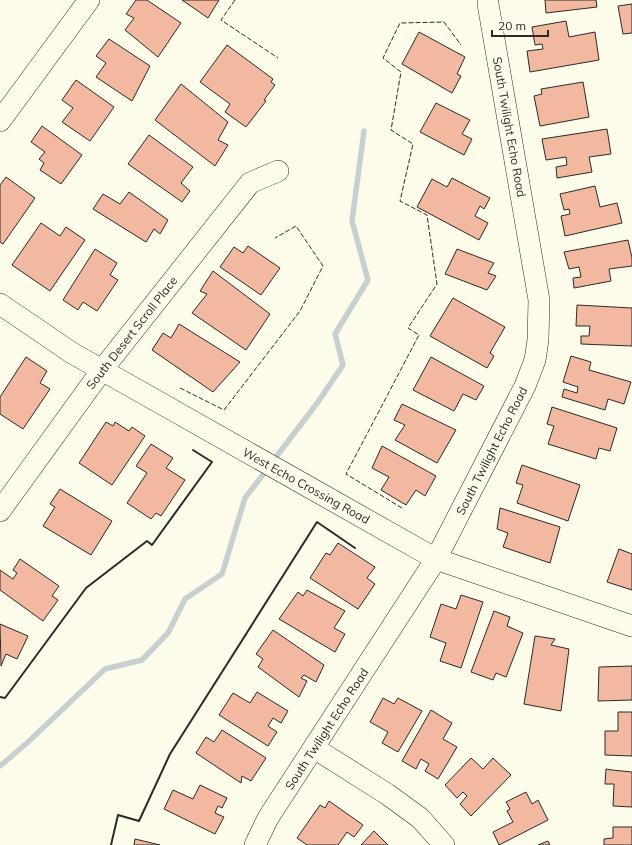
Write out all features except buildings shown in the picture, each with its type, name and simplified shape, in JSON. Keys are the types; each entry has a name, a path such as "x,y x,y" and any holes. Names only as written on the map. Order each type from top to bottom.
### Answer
{"street":[{"path":"0,121 89,0"},
{"name":"South Twilight Echo Road","path":"255,845 268,818 436,560 525,386 535,360 538,340 539,300 488,4"},
{"name":"South Desert Scroll Place","path":"0,510 102,370 250,182 278,171"},
{"name":"West Echo Crossing Road","path":"0,304 72,353 436,560 632,626"},
{"path":"314,748 387,794 420,818 444,845"}],"waterway":[{"path":"273,461 318,402 343,365 335,334 368,280 352,221 364,131"},
{"path":"0,766 27,743 105,669 142,660 168,633 185,599 222,574 245,498 268,468"}],"fence":[{"path":"235,0 221,20 278,58"},
{"path":"402,508 346,474 419,335 408,328 437,284 427,215 400,201 413,144 391,130 401,72 383,58 400,23 444,22 461,45"},
{"path":"180,388 224,410 300,311 323,266 296,226 275,238"}],"wall":[{"path":"0,697 5,698 86,588 147,541 152,545 212,462 193,450"},
{"path":"111,845 118,815 139,821 170,754 317,522 355,548"}]}
